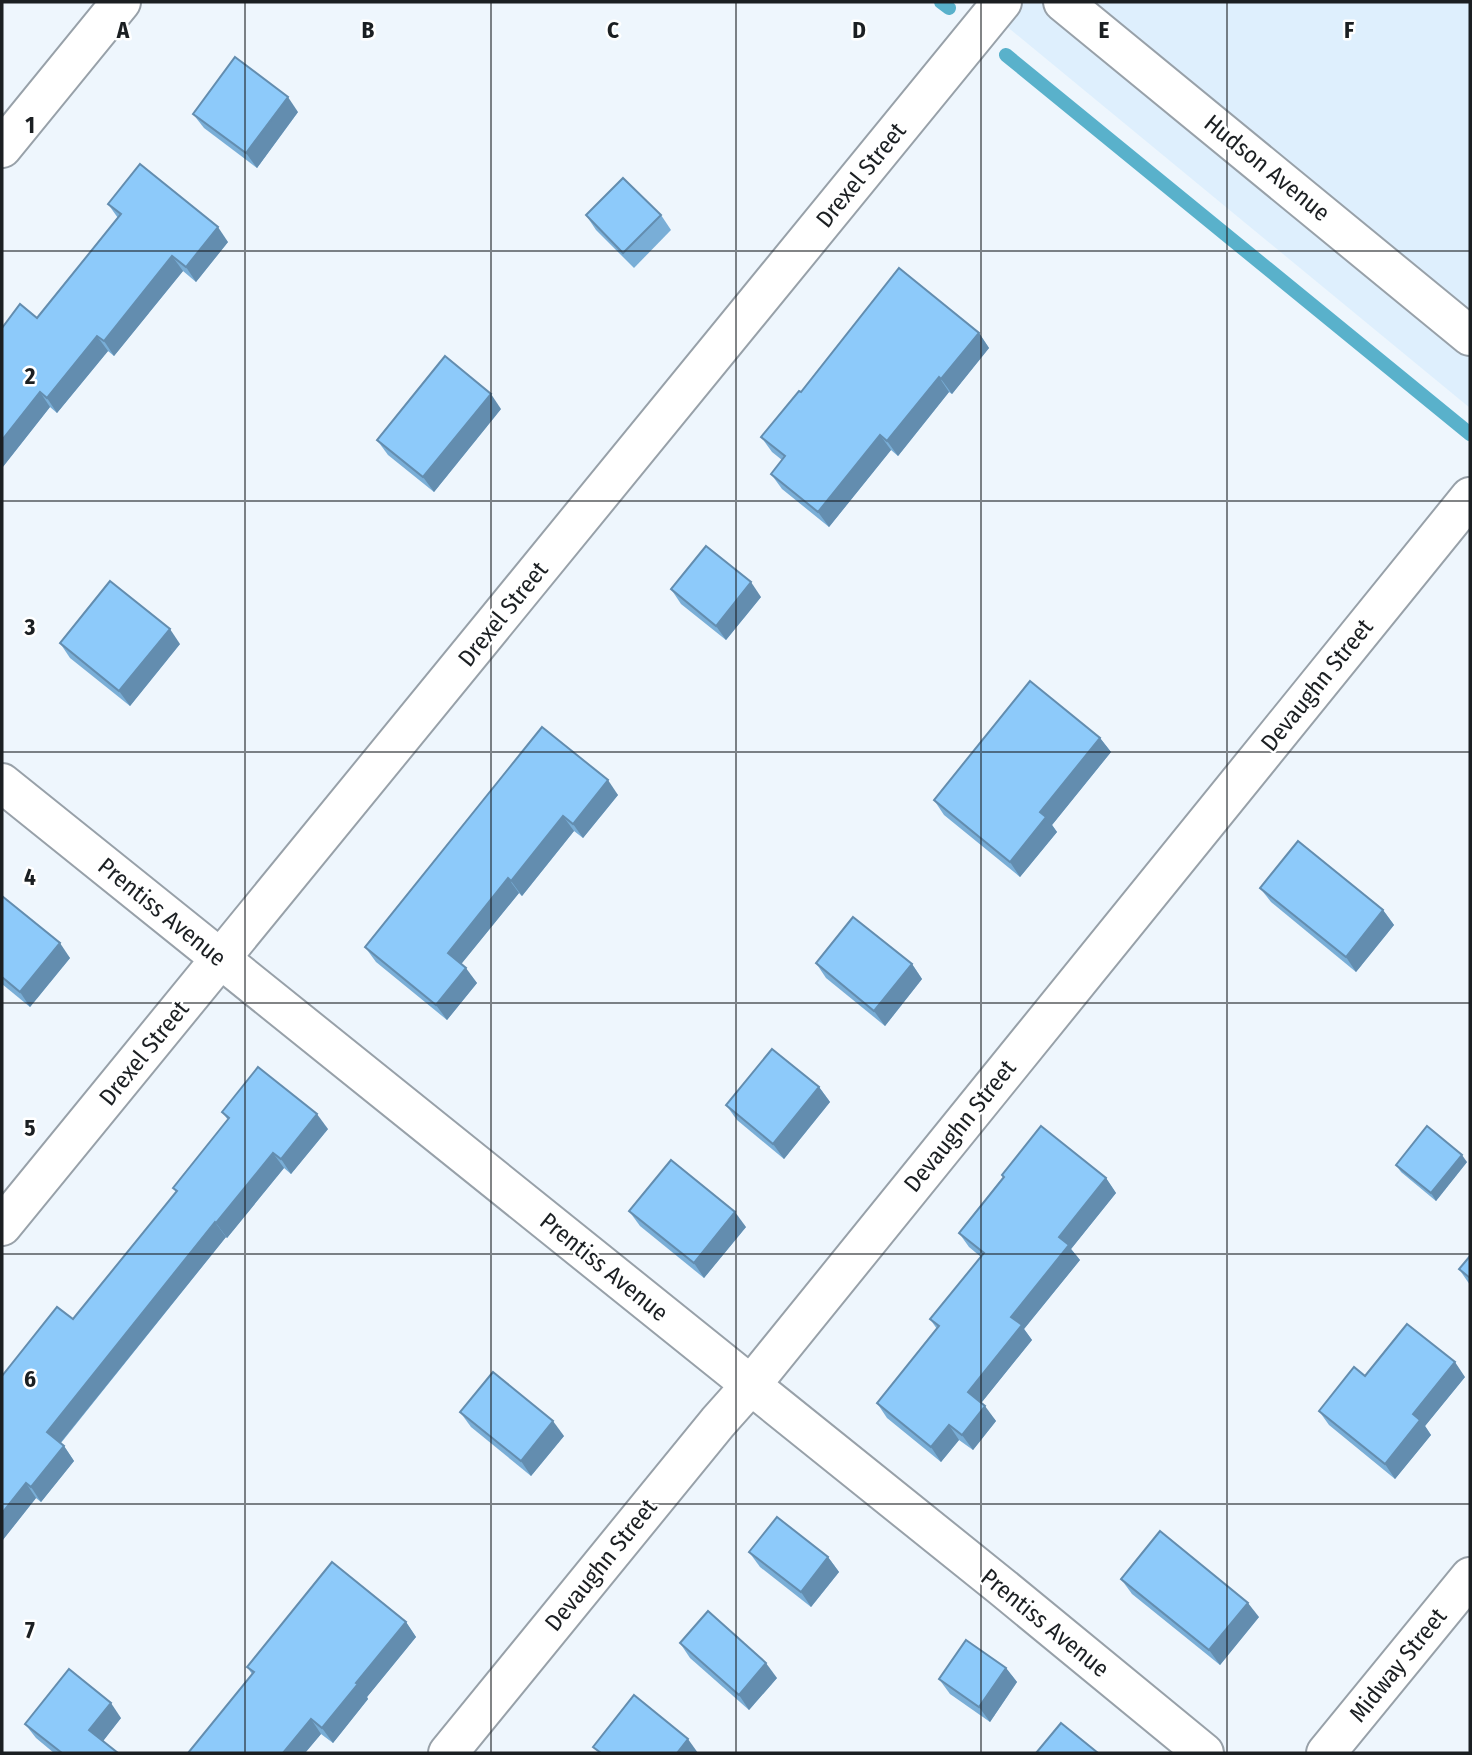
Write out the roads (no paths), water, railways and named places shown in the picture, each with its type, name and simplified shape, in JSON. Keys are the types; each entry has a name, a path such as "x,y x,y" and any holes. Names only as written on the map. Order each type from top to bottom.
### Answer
{"street":[{"path":"2,148 121,2"},
{"name":"Drexel Street","path":"2,1226 1002,2"},
{"name":"Hudson Avenue","path":"1063,2 1470,336"},
{"name":"Devaughn Street","path":"448,1753 751,1385 1470,497"},
{"name":"Prentiss Avenue","path":"2,783 1002,1587 1204,1753"},
{"name":"Midway Street","path":"1326,1753 1470,1577"}],"waterway":[{"path":"941,2 949,8"},
{"path":"1006,55 1470,434"}]}
